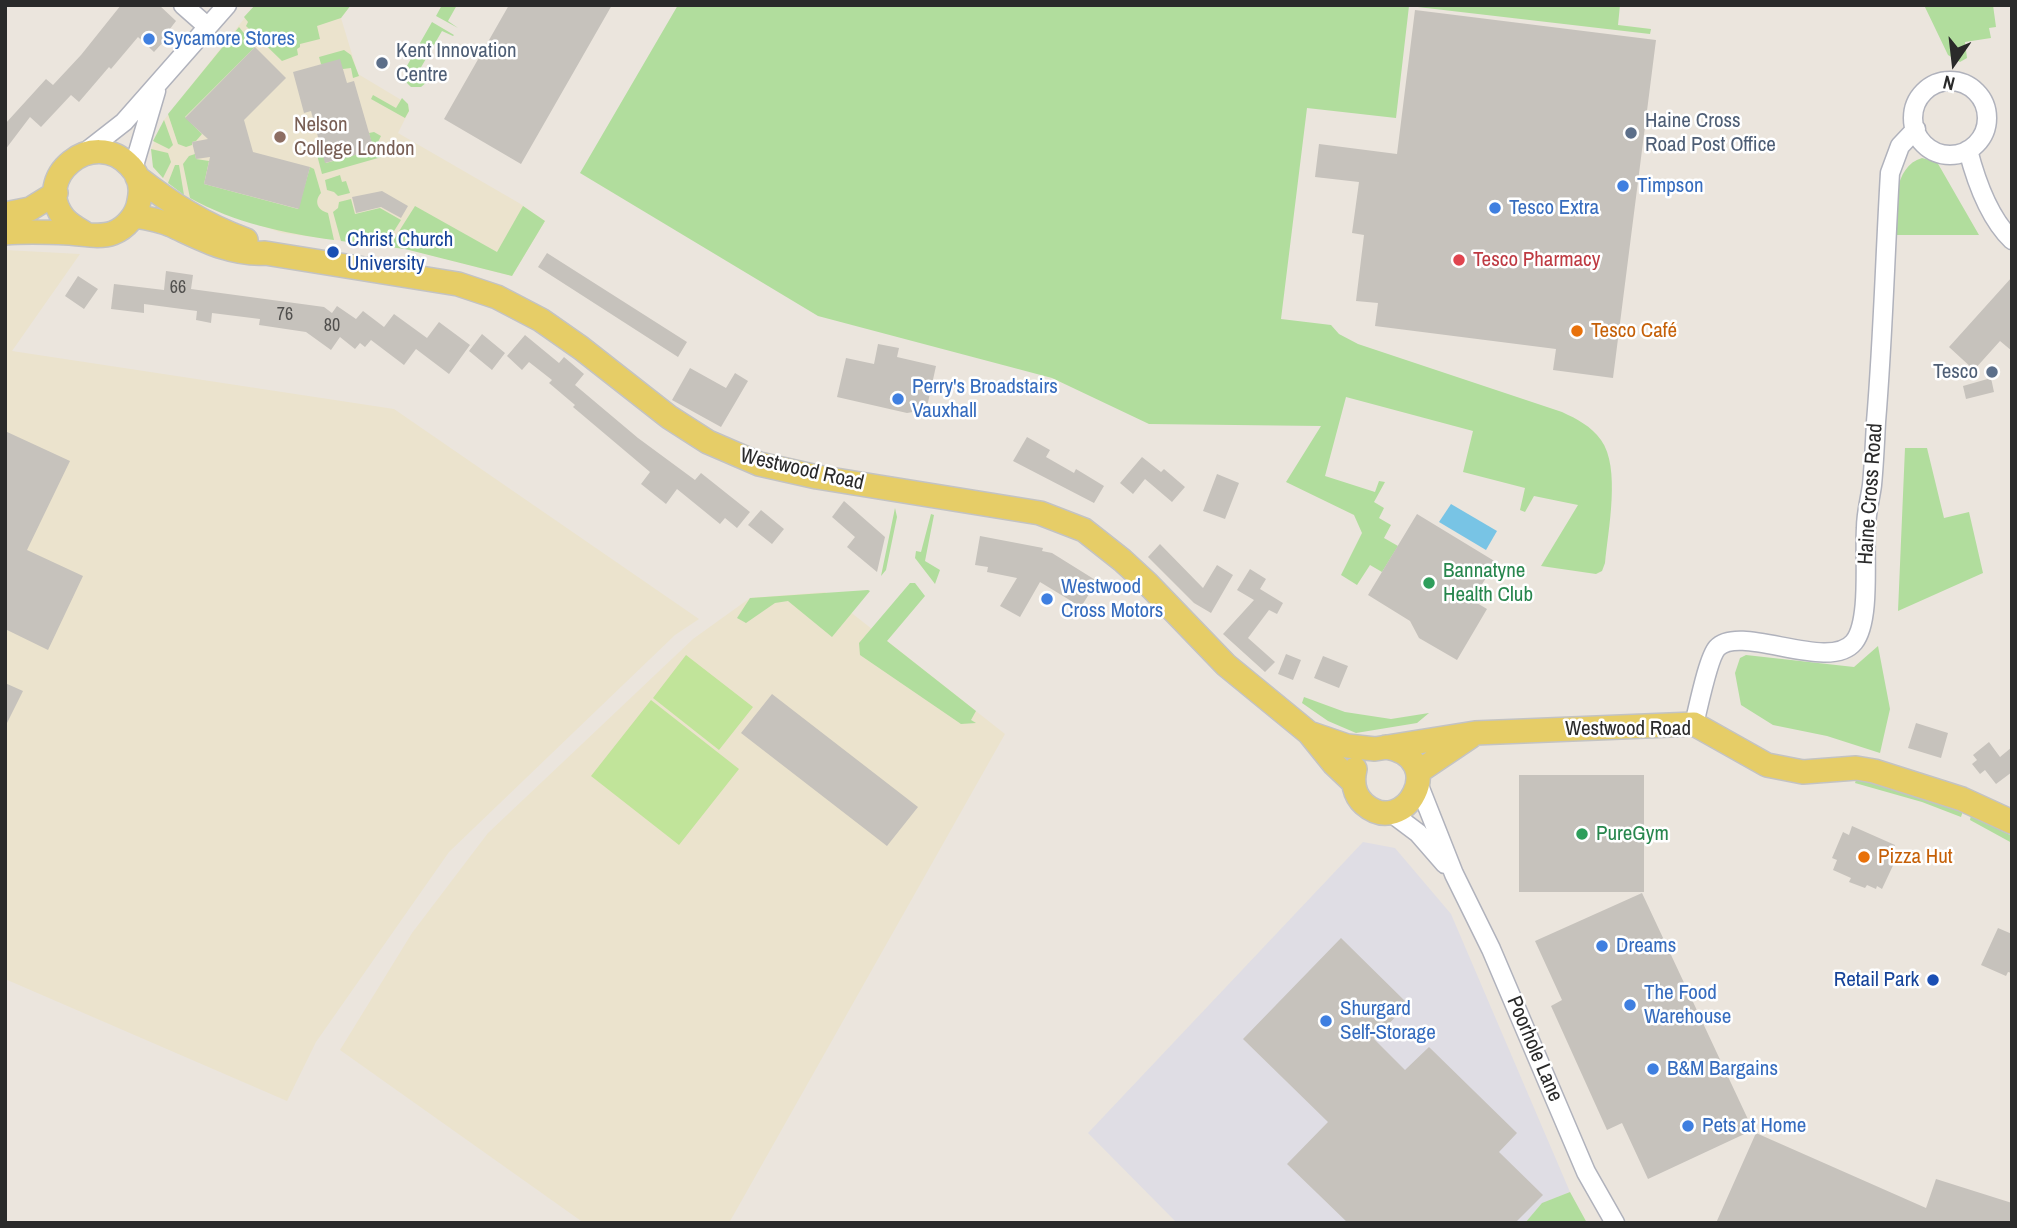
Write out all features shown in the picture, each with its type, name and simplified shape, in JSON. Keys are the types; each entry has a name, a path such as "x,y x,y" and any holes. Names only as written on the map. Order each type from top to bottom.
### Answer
{"main road":[{"path":"86,234 66,221 60,213 55,193 63,169 72,160 97,151 111,153 123,159 135,173 179,209 250,242 265,253"},
{"path":"5,233 44,232 100,236 113,233 125,226 134,216 139,203 140,190 135,173"},
{"path":"5,214 30,209 55,193"},
{"name":"Westwood Road","path":"134,216 171,225 196,238 245,255 265,253 458,284 497,297 541,320 669,417 708,442 759,464 827,478 1041,513 1084,530 1139,576 1226,665 1309,733 1334,764 1353,782 1361,802 1380,812 1390,812"},
{"name":"Westwood Road","path":"1380,748 1475,733 1694,724 1767,765 1803,772 1856,768 1874,771 1962,799 2012,822"},
{"name":"Westwood Road","path":"1309,733 1347,746 1396,749 1406,754 1413,762 1418,777"},
{"path":"1390,812 1401,809 1409,802 1418,777 1475,733"},
{"path":"1353,782 1358,762 1380,748"}],"street":[{"path":"183,5 208,27"},
{"path":"83,154 124,122 157,88 227,5"},
{"path":"1938,83 1963,83 1982,99 1987,111 1987,124 1983,135 1977,144 1968,150 1947,155 1937,152 1920,139 1916,130 1914,111 1923,93 1938,83"},
{"path":"135,173 157,88"},
{"name":"Haine Cross Road","path":"1694,724 1712,659 1717,648 1727,641 1761,643 1794,650 1836,652 1853,644 1863,627 1866,525 1876,424 1891,173 1900,146 1916,130"},
{"path":"1968,150 1986,202 2002,231 2012,240"},
{"name":"Poorhole Lane","path":"1418,777 1454,874 1492,949 1586,1172 1615,1223"},
{"name":"Poorhole Lane","path":"1390,812 1418,833 1454,874"}],"shaded area":[{"name":"Nelson College London","path":"255,5 351,5 341,18 358,74 408,104 409,111 398,133 545,221 512,276 405,249 282,233 204,206 184,195 163,178 153,167 151,149 164,120"},
{"path":"5,250 80,254 12,351 394,409 699,619 675,635 449,852 316,1042 287,1101 5,979"},
{"path":"825,592 1005,734 729,1223 584,1223 340,1050 412,933 488,833 693,639 750,598"},
{"path":"1363,842 1395,848 1451,914 1570,1192 1543,1203 1525,1223 1177,1223 1088,1133"}],"green space":[{"path":"255,5 351,5 341,18 317,26 320,39 300,44 298,55 282,61 246,26 248,22 244,17"},
{"path":"442,5 457,5 448,21 458,28 436,16"},
{"path":"678,5 1620,5 1618,25 1651,29 1650,34 1409,6 1396,118 1307,108 1281,319 1331,325 1339,334 1358,344 1562,412 1588,427 1601,440 1607,452 1612,482 1602,571 1596,574 1541,566 1578,505 1534,496 1525,512 1520,510 1525,488 1463,472 1473,431 1346,397 1325,476 1375,492 1379,481 1385,482 1374,502 1384,508 1379,518 1391,525 1384,538 1398,546 1382,572 1370,565 1357,585 1341,575 1362,533 1354,515 1286,482 1321,426 1149,424 1052,378 818,316 580,173"},
{"path":"1924,5 1993,5 1996,27 1989,28 1991,38 1965,42 1967,58 1960,62 1948,55"},
{"path":"432,22 454,35 442,31 416,76 427,82 421,87 411,87 404,80 404,71"},
{"path":"239,27 255,47 185,117 202,134 192,145 186,147 178,144 168,114"},
{"path":"344,50 351,55 359,76 353,78 351,68 321,64 319,57"},
{"path":"373,95 396,108 402,98 408,104 409,111 405,118 371,99"},
{"path":"164,120 173,145 169,149 153,141"},
{"path":"374,132 381,136 377,144 388,150 385,156 322,174 316,151 321,149 326,163 373,150 369,133"},
{"path":"151,149 168,153 171,162 163,178 153,167"},
{"path":"195,154 196,159 209,161 204,184 298,209 310,167 314,169 321,193 318,205 328,213 334,240 260,226 224,214 190,198 183,164 189,156"},
{"path":"1922,158 1937,162 1979,235 1893,235 1895,202 1901,179 1913,163"},
{"path":"175,165 179,165 184,195 168,183"},
{"path":"340,175 342,182 346,181 350,193 338,196 327,190 325,180"},
{"path":"351,199 355,214 380,208 401,220 384,247 341,241 333,212 338,208 339,202"},
{"path":"415,206 497,252 523,206 545,221 512,276 389,247"},
{"path":"1905,448 1927,448 1944,518 1969,512 1983,573 1898,611"},
{"path":"895,508 897,517 886,570 881,576"},
{"path":"931,514 934,515 925,561 940,570 935,584 915,558 916,551 921,552"},
{"path":"910,583 915,583 925,596 887,641 976,711 971,720 976,723 961,724 860,655 859,643"},
{"path":"870,591 832,637 788,601 775,603 746,623 737,618 750,598"},
{"path":"1878,646 1890,709 1880,753 1827,736 1773,725 1741,705 1735,673 1740,658 1746,655 1854,667"},
{"path":"686,655 753,707 719,750 653,698"},
{"path":"1304,697 1345,712 1391,719 1429,713 1417,723 1356,733 1328,721 1302,703"},
{"path":"651,700 739,769 679,845 591,776"},
{"path":"1856,780 1876,783 1963,811 1961,817 1922,802 1855,783"},
{"path":"1971,815 2012,836 2012,843 1970,820"},
{"path":"1570,1192 1587,1223 1525,1223 1542,1203"}],"water":[{"path":"1451,504 1497,531 1486,550 1439,522"}],"building":[{"path":"121,5 159,5 176,21 154,52 138,37 79,102 71,95 41,127 30,117 5,150 5,124 46,79 53,85"},
{"path":"509,5 612,5 521,164 444,119"},
{"name":"Tesco Extra","path":"1415,10 1656,40 1613,378 1553,370 1556,349 1375,326 1378,303 1356,301 1364,235 1352,233 1359,182 1315,177 1319,144 1397,154"},
{"path":"255,47 286,78 244,120 253,152 310,167 299,209 204,184 210,157 196,159 192,142 208,139 185,118"},
{"path":"340,59 347,83 354,81 374,150 325,163 311,111 304,113 293,72"},
{"path":"382,191 408,206 401,218 381,207 356,213 352,197"},
{"path":"547,253 687,342 678,357 538,267"},
{"path":"166,271 193,275 191,289 324,307 332,313 337,306 356,319 363,311 384,327 394,314 427,338 439,322 470,345 449,374 416,349 404,365 371,340 365,347 360,343 355,349 340,337 331,350 306,332 259,325 260,319 212,313 211,323 196,320 197,311 144,304 144,313 111,309 114,284 164,290"},
{"path":"78,276 98,289 84,309 65,296"},
{"path":"2012,277 2012,351 2000,341 1974,370 1949,347"},
{"path":"482,334 505,353 492,370 469,351"},
{"path":"525,335 559,363 564,357 584,374 575,385 638,438 695,480 701,473 750,512 737,528 725,518 720,524 677,489 666,504 641,484 650,472 573,407 575,405 549,383 552,380 529,362 522,370 507,356"},
{"path":"878,344 899,348 897,357 936,366 927,407 921,406 907,413 837,397 846,358 874,364"},
{"path":"690,368 726,388 735,373 748,381 721,427 672,400"},
{"path":"1991,378 1994,392 1966,399 1963,386"},
{"path":"5,431 70,461 27,550 83,576 48,650 5,629"},
{"path":"1027,437 1050,450 1046,457 1074,473 1076,469 1104,486 1094,503 1013,461"},
{"path":"1142,457 1161,472 1164,469 1185,487 1172,502 1145,479 1133,494 1120,483"},
{"path":"1217,474 1239,483 1225,519 1203,511"},
{"path":"844,501 885,537 877,572 847,547 855,537 832,517"},
{"path":"761,510 784,529 772,544 748,525"},
{"name":"Bannatyne Health Club","path":"1417,514 1496,562 1472,600 1487,609 1457,660 1419,638 1410,621 1368,595"},
{"path":"980,536 1043,548 1042,551 1052,553 1097,581 1081,607 1040,582 1020,617 1000,606 1017,578 987,572 988,567 975,565"},
{"path":"1160,544 1203,588 1217,565 1233,575 1211,613 1194,603 1148,557"},
{"path":"1250,569 1266,579 1260,589 1283,603 1277,614 1269,610 1248,638 1275,662 1265,672 1223,634 1254,600 1237,590"},
{"path":"1286,654 1301,660 1293,680 1278,674"},
{"path":"1323,656 1348,666 1339,688 1314,678"},
{"path":"5,683 23,691 5,727"},
{"path":"772,694 918,807 887,846 741,733"},
{"path":"1916,723 1948,733 1941,758 1908,748"},
{"path":"1989,742 2000,757 2012,747 2012,772 1996,784 1985,770 1980,774 1972,764 1977,760 1973,755"},
{"name":"PureGym","path":"1519,775 1644,775 1644,892 1519,892"},
{"name":"Pizza Hut","path":"1852,826 1895,845 1891,855 1897,857 1882,889 1867,885 1865,888 1849,882 1851,878 1833,870 1837,860 1832,858 1843,832 1849,835"},
{"path":"1642,893 1753,1130 1648,1179 1622,1123 1607,1130 1551,1006 1562,1000 1535,941"},
{"path":"1998,928 2012,934 2012,973 2008,972 2006,976 1981,965"},
{"path":"1341,938 1408,1004 1374,1039 1405,1070 1429,1047 1517,1133 1499,1152 1543,1195 1515,1223 1348,1223 1287,1164 1328,1122 1243,1039"},
{"path":"1756,1133 1926,1208 1936,1179 2012,1203 2012,1223 1716,1223"}],"place":[{"name":"Sycamore Stores","path":"149,39"},
{"name":"Kent Innovation Centre","path":"382,63"},
{"name":"Haine Cross Road Post Office","path":"1631,133"},
{"name":"Nelson College London","path":"280,137"},
{"name":"Timpson","path":"1623,186"},
{"name":"Tesco Extra","path":"1495,208"},
{"name":"Christ Church University","path":"333,252"},
{"name":"Tesco Pharmacy","path":"1459,260"},
{"name":"Tesco Café","path":"1577,331"},
{"name":"Tesco","path":"1992,372"},
{"name":"Perry's Broadstairs Vauxhall","path":"898,399"},
{"name":"Bannatyne Health Club","path":"1429,583"},
{"name":"Westwood Cross Motors","path":"1047,599"},
{"name":"PureGym","path":"1582,834"},
{"name":"Pizza Hut","path":"1864,857"},
{"name":"Dreams","path":"1602,946"},
{"name":"Retail Park","path":"1933,980"},
{"name":"The Food Warehouse","path":"1630,1005"},
{"name":"Shurgard Self-Storage","path":"1326,1021"},
{"name":"B&M Bargains","path":"1653,1069"},
{"name":"Pets at Home","path":"1688,1126"}]}
